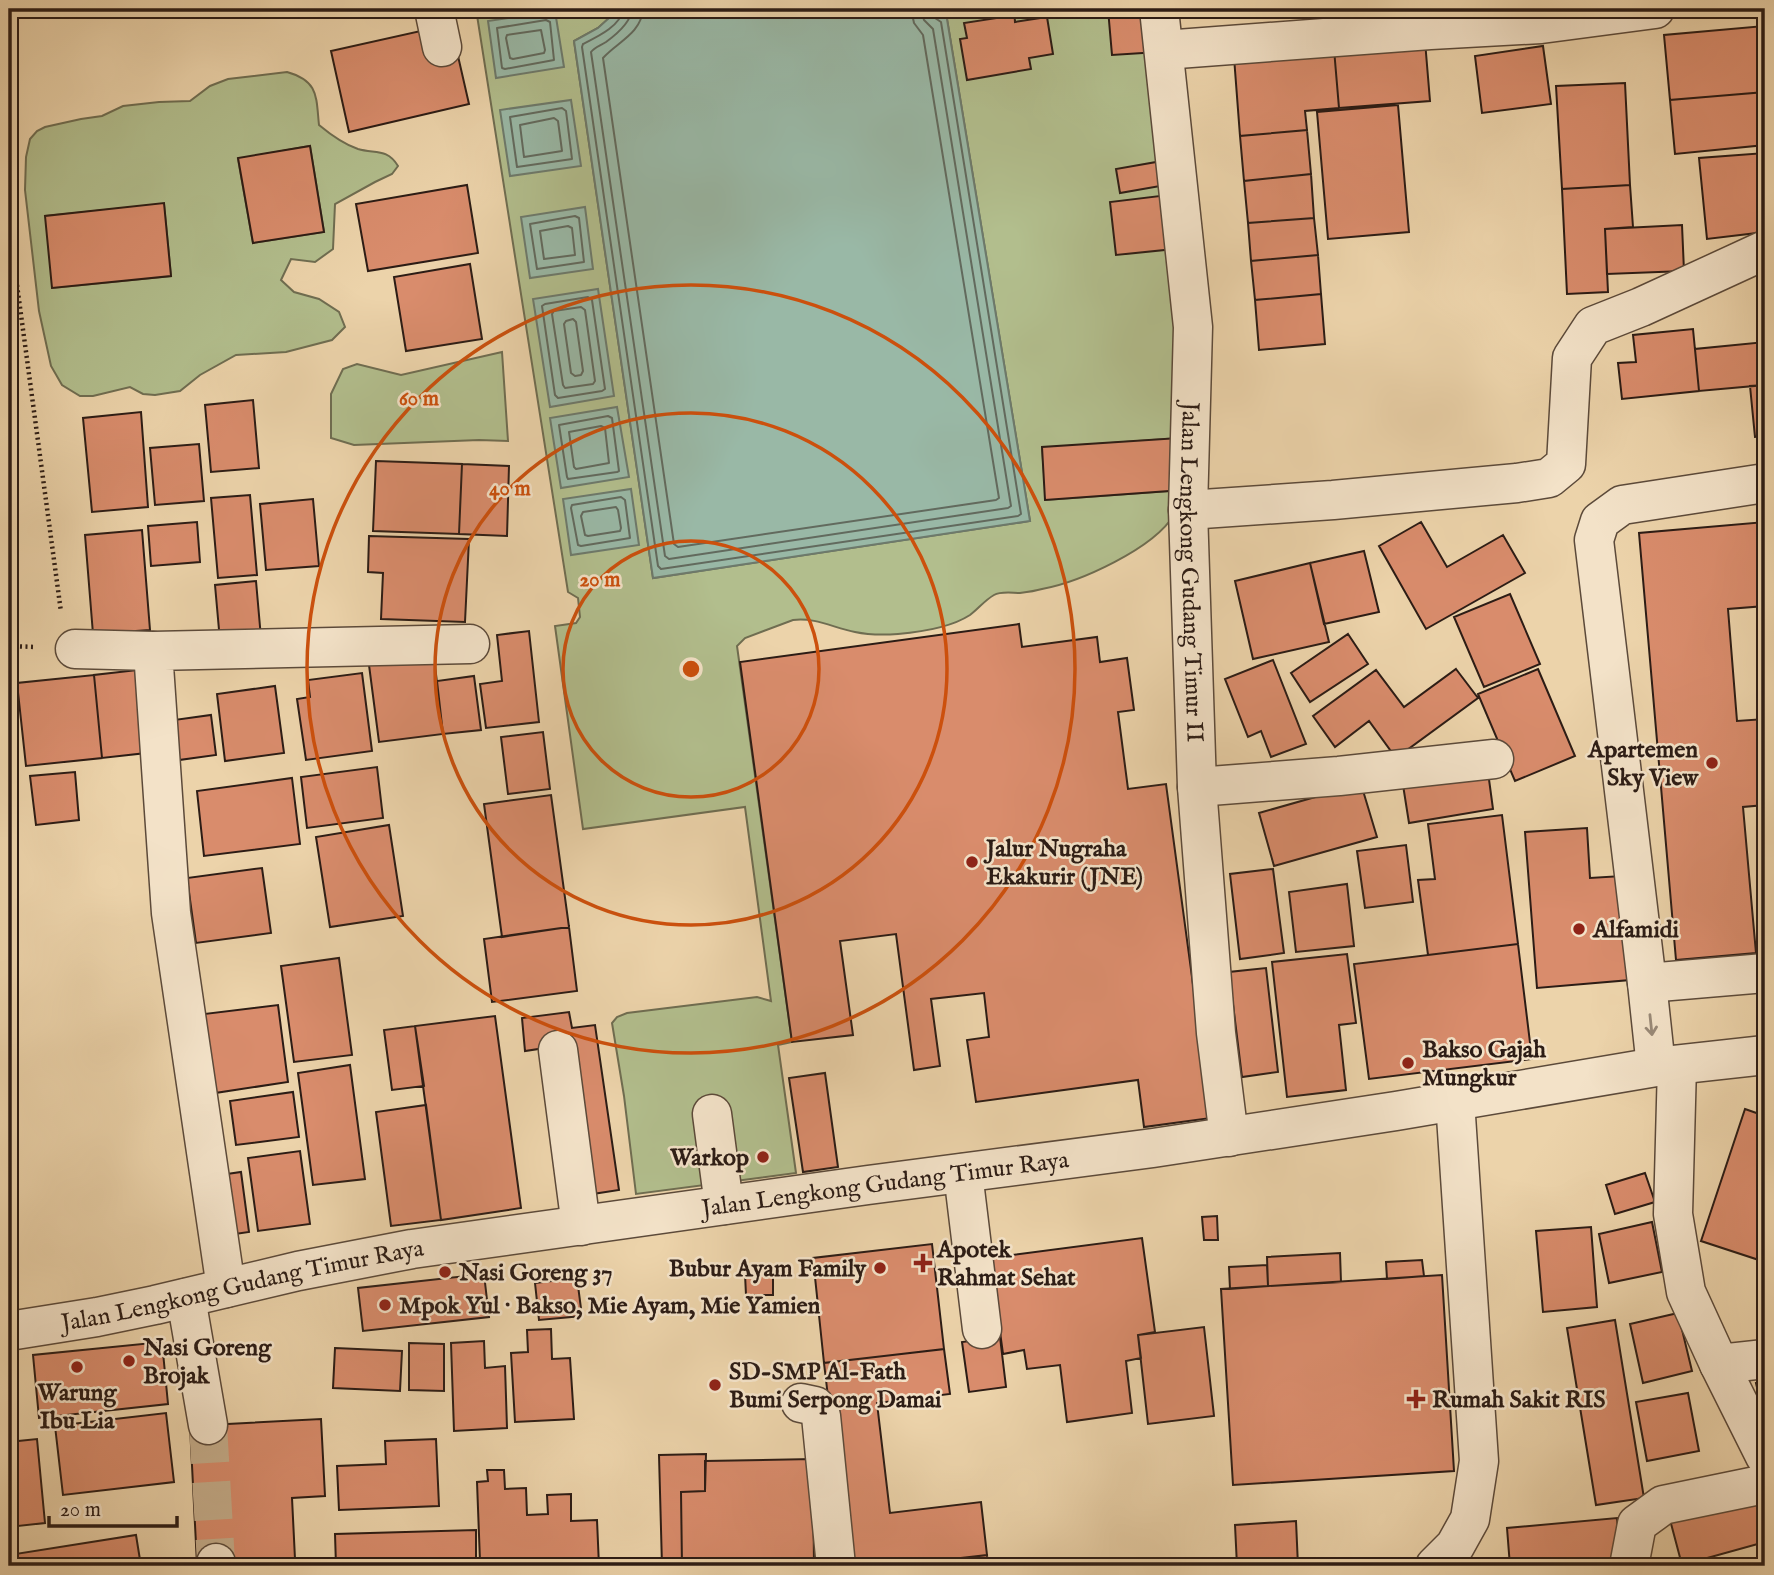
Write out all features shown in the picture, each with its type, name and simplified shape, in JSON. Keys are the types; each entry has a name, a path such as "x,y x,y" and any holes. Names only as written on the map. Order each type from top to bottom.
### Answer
{"street":[{"path":"434,9 442,47"},
{"name":"Jalan Lengkong Gudang Timur II","path":"1159,9 1193,327 1188,510 1197,787 1216,1033 1229,1137"},
{"path":"1164,50 1541,24 1655,9"},
{"path":"1188,510 1333,500 1549,478 1566,464 1572,358 1593,326 1765,250"},
{"path":"1765,483 1622,505 1600,521 1594,540 1647,983 1667,1066 1673,1214 1686,1292 1765,1456"},
{"path":"75,649 153,651 470,644"},
{"path":"153,651 171,913 226,1288"},
{"path":"1197,787 1339,776 1494,759"},
{"path":"1647,983 1765,973"},
{"path":"558,1050 581,1226"},
{"name":"Jalan Lengkong Gudang Timur Raya","path":"9,1331 97,1317 368,1256 1229,1137 1667,1066 1765,1055"},
{"path":"1435,1566 1455,1546 1470,1519 1479,1461 1455,1101"},
{"path":"712,1114 724,1205"},
{"path":"963,1173 982,1329"},
{"path":"186,1298 208,1425"},
{"path":"1719,1364 1765,1359"},
{"path":"802,1402 816,1406 821,1416 836,1566"},
{"path":"1629,1566 1637,1524 1663,1505 1765,1484"}],"path":[{"path":"17,285 59,608 75,649"}],"green space":[{"path":"476,9 619,9 598,28 574,41 653,578 1030,521 946,13 888,9 1170,9 1179,438 1042,448 1046,500 1183,490 1174,515 1150,540 1114,562 1058,585 1020,593 997,594 970,615 944,626 916,632 876,634 855,632 801,619 745,638 737,646 792,1042 778,1045 796,1173 636,1194 612,1023 617,1017 627,1013 757,997 771,1001 745,807 583,829 555,626 576,623 580,617 578,598 568,592"},
{"path":"287,72 305,80 314,91 319,125 353,147 390,156 398,166 392,174 335,204 333,249 315,262 291,259 281,280 294,292 319,299 339,312 345,327 332,340 286,352 236,355 200,375 180,391 155,395 143,394 130,387 93,396 80,396 62,385 51,366 39,311 25,190 26,157 30,139 45,127 102,116 123,106 190,101 210,86 228,79","holes":["310,146 324,232 253,243 238,159","164,204 171,276 53,288 46,216"]},
{"path":"502,352 508,441 354,445 331,438 331,394 343,369 357,364 401,375"}],"water":[{"path":"619,9 888,9 946,13 1030,521 653,578 574,41 598,28"},
{"path":"555,11 564,67 496,78 488,21"},
{"path":"571,100 581,166 510,176 500,110"},
{"path":"585,207 593,269 530,278 521,217"},
{"path":"598,289 614,396 550,407 533,299"},
{"path":"617,407 629,477 561,488 550,418"},
{"path":"631,489 639,545 571,555 563,499"}],"building":[{"path":"1014,9 1015,22 1047,17 1053,54 1029,58 1031,69 967,80 960,39 967,38 964,23 997,18 996,11"},
{"path":"1108,9 1155,9 1158,52 1112,55"},
{"path":"1264,9 1322,9 1264,12"},
{"path":"1337,9 1441,9 1442,12 1338,18"},
{"path":"1764,26 1765,92 1670,100 1664,35"},
{"path":"425,30 458,56 469,104 349,132 331,51"},
{"path":"1425,41 1430,101 1339,108 1334,49"},
{"path":"1543,46 1551,104 1482,113 1475,56"},
{"path":"1334,49 1339,108 1305,111 1307,130 1240,136 1234,57"},
{"path":"1625,83 1630,185 1562,189 1556,86"},
{"path":"1765,92 1765,145 1675,154 1670,100"},
{"path":"1398,105 1409,232 1328,239 1317,112"},
{"path":"1307,130 1311,174 1244,181 1240,136"},
{"path":"310,146 324,232 253,243 238,158"},
{"path":"1765,153 1765,232 1707,239 1699,158"},
{"path":"1162,161 1166,185 1120,193 1116,169"},
{"path":"1311,174 1314,218 1248,223 1244,181"},
{"path":"467,185 478,253 368,271 356,204"},
{"path":"1630,185 1633,227 1605,229 1608,292 1567,294 1562,189"},
{"path":"1168,195 1174,249 1116,255 1110,202"},
{"path":"164,203 171,276 52,288 45,216"},
{"path":"1314,218 1318,255 1251,261 1248,223"},
{"path":"1682,225 1684,271 1607,274 1605,229"},
{"path":"1318,255 1321,294 1255,300 1251,261"},
{"path":"470,264 482,339 406,351 394,277"},
{"path":"1321,294 1325,344 1259,350 1255,300"},
{"path":"1693,329 1699,391 1622,399 1618,363 1636,362 1633,335"},
{"path":"1765,342 1765,385 1699,391 1695,349"},
{"path":"1765,385 1765,436 1755,437 1750,386"},
{"path":"253,400 259,468 211,472 205,405"},
{"path":"141,412 148,507 92,512 83,418"},
{"path":"1179,438 1183,490 1045,500 1042,447"},
{"path":"199,444 204,501 155,505 150,448"},
{"path":"376,461 462,464 459,534 373,531"},
{"path":"462,464 509,466 507,536 459,534"},
{"path":"250,495 257,575 218,578 211,498"},
{"path":"313,499 319,566 266,570 260,504"},
{"path":"197,522 200,562 151,566 148,526"},
{"path":"1421,522 1447,567 1503,535 1525,573 1426,629 1379,546"},
{"name":"Apartemen Sky View","path":"1765,522 1765,606 1728,609 1737,721 1765,719 1765,805 1743,807 1756,953 1676,960 1639,533"},
{"path":"142,530 150,630 93,634 85,535"},
{"path":"369,536 469,539 465,622 381,619 383,573 368,572"},
{"path":"1364,551 1379,612 1324,624 1310,563"},
{"path":"1310,563 1329,642 1253,659 1235,581"},
{"path":"256,581 261,638 220,641 215,585"},
{"path":"1510,594 1540,664 1484,687 1454,617"},
{"name":"Jalur Nugraha Ekakurir (JNE)","path":"1019,624 1022,647 1097,637 1100,662 1127,658 1134,710 1118,712 1128,789 1166,784 1211,1118 1144,1127 1138,1080 976,1102 967,1040 989,1037 984,993 931,999 940,1066 914,1070 896,934 840,941 853,1035 792,1042 740,662"},
{"path":"529,631 539,722 486,728 480,684 502,681 497,635"},
{"path":"1348,634 1368,664 1310,702 1291,673"},
{"path":"434,657 443,734 379,742 369,665"},
{"path":"1273,660 1306,744 1271,757 1261,731 1248,737 1225,679"},
{"path":"1456,669 1478,698 1396,758 1369,721 1335,747 1313,716 1376,670 1404,707"},
{"path":"1538,669 1575,756 1515,781 1478,694"},
{"path":"137,670 146,753 102,758 94,675"},
{"path":"362,673 372,751 306,760 297,699 310,697 308,680"},
{"path":"94,675 102,758 26,766 17,683"},
{"path":"474,676 481,730 443,734 437,681"},
{"path":"275,686 284,753 225,761 217,694"},
{"path":"211,715 216,755 179,760 174,720"},
{"path":"543,732 550,789 508,794 501,737"},
{"path":"377,767 383,818 307,828 301,777"},
{"path":"75,772 79,820 36,825 30,776"},
{"path":"1488,772 1493,809 1409,823 1403,785"},
{"path":"292,778 300,844 204,856 197,791"},
{"path":"1361,784 1377,837 1274,866 1259,813"},
{"path":"551,795 569,927 502,937 484,804"},
{"path":"1502,815 1518,944 1428,955 1418,880 1435,879 1428,824"},
{"path":"389,825 403,916 330,927 316,837"},
{"name":"Alfamidi","path":"1587,828 1590,878 1622,876 1630,980 1537,988 1525,832"},
{"path":"1406,845 1413,902 1365,908 1357,851"},
{"path":"262,868 271,933 196,943 187,878"},
{"path":"1273,869 1284,953 1240,959 1230,874"},
{"path":"1347,884 1354,946 1296,952 1289,892"},
{"path":"569,927 577,991 492,1002 484,939"},
{"path":"1518,944 1532,1059 1369,1079 1354,964"},
{"path":"1347,954 1356,1023 1339,1025 1346,1090 1287,1097 1272,962"},
{"path":"339,958 352,1055 294,1062 281,966"},
{"path":"1266,968 1278,1072 1242,1077 1229,972"},
{"path":"278,1005 288,1082 215,1093 204,1014"},
{"path":"569,1012 572,1028 595,1025 619,1190 586,1195 565,1045 525,1051 522,1018"},
{"path":"495,1016 521,1208 441,1220 415,1026"},
{"path":"415,1026 424,1086 392,1090 384,1030"},
{"path":"350,1065 365,1179 313,1185 298,1073"},
{"path":"825,1073 838,1167 803,1172 789,1078"},
{"path":"293,1092 299,1137 236,1145 230,1101"},
{"path":"426,1105 441,1220 391,1226 376,1112"},
{"path":"1745,1109 1765,1116 1765,1262 1701,1241"},
{"path":"300,1151 310,1224 258,1231 248,1158"},
{"path":"241,1172 249,1232 221,1236 213,1176"},
{"path":"1645,1173 1655,1202 1615,1214 1606,1185"},
{"path":"1765,1183 1765,1218 1761,1200"},
{"path":"1217,1216 1218,1240 1204,1240 1202,1217"},
{"path":"1652,1222 1662,1272 1609,1283 1599,1234"},
{"path":"1591,1227 1597,1307 1543,1312 1536,1231"},
{"path":"1142,1238 1155,1332 1138,1335 1141,1358 1126,1361 1132,1413 1067,1422 1060,1365 1027,1369 1024,1350 1003,1354 990,1258"},
{"path":"932,1244 944,1349 824,1363 813,1258"},
{"path":"1340,1253 1341,1282 1268,1286 1267,1257"},
{"path":"1422,1260 1424,1276 1387,1279 1386,1262"},
{"path":"1267,1265 1268,1286 1230,1289 1229,1267"},
{"path":"484,1274 489,1317 363,1331 358,1288"},
{"path":"745,1274 773,1274 773,1295 746,1295"},
{"path":"1442,1275 1454,1471 1233,1485 1221,1289"},
{"path":"577,1278 582,1316 539,1320 535,1283"},
{"path":"1678,1313 1692,1371 1643,1383 1630,1324"},
{"path":"1615,1320 1644,1498 1596,1505 1567,1328"},
{"path":"1204,1327 1214,1416 1148,1424 1138,1335"},
{"path":"551,1329 552,1359 570,1358 574,1419 515,1422 511,1353 528,1352 527,1330"},
{"path":"1000,1337 1006,1387 969,1392 962,1342"},
{"path":"484,1341 485,1368 505,1366 507,1428 454,1431 451,1343"},
{"path":"162,1342 168,1404 39,1418 33,1355"},
{"path":"409,1343 444,1344 444,1391 409,1390"},
{"path":"335,1348 402,1351 400,1391 333,1388"},
{"path":"944,1349 950,1394 877,1403 890,1513 981,1502 987,1555 891,1566 848,1566 824,1363"},
{"path":"1765,1381 1765,1422 1756,1383"},
{"path":"1688,1393 1699,1451 1647,1461 1636,1402"},
{"path":"166,1413 174,1482 63,1495 55,1426"},
{"path":"321,1419 325,1496 292,1498 295,1559 197,1564 190,1426"},
{"path":"37,1439 45,1523 9,1527 9,1442"},
{"path":"436,1439 439,1506 339,1510 337,1466 386,1464 385,1441"},
{"path":"706,1454 705,1491 681,1492 682,1566 662,1566 659,1455"},
{"path":"813,1459 814,1566 682,1566 681,1492 705,1491 705,1461"},
{"path":"487,1470 504,1470 505,1489 526,1488 527,1515 548,1514 547,1495 571,1494 571,1521 597,1520 599,1566 539,1566 539,1559 480,1561 477,1482 488,1481"},
{"path":"1762,1492 1765,1505 1765,1542 1682,1565 1669,1516"},
{"path":"1617,1518 1621,1566 1510,1566 1507,1528"},
{"path":"1296,1521 1298,1566 1237,1566 1235,1525"},
{"path":"476,1530 476,1566 336,1566 335,1534"},
{"path":"136,1535 141,1566 9,1566 9,1555"},
{"path":"987,1555 988,1566 947,1566 946,1560"},
{"path":"1765,1555 1765,1566 1731,1566"}],"tunnel":[{"path":"208,1425 216,1563"}],"place":[{"name":"Apartemen Sky View","path":"1712,763"},
{"name":"Jalur Nugraha Ekakurir (JNE)","path":"972,862"},
{"name":"Alfamidi","path":"1579,929"},
{"name":"Bakso Gajah Mungkur","path":"1408,1063"},
{"name":"Warkop","path":"763,1157"},
{"name":"Apotek Rahmat Sehat","path":"923,1263"},
{"name":"Bubur Ayam Family","path":"880,1268"},
{"name":"Nasi Goreng 37","path":"445,1272"},
{"name":"Mpok Yul · Bakso, Mie Ayam, Mie Yamien","path":"385,1305"},
{"name":"Nasi Goreng Brojak","path":"129,1361"},
{"name":"Warung Ibu Lia","path":"77,1367"},
{"name":"SD-SMP Al-Fath Bumi Serpong Damai","path":"715,1385"},
{"name":"Rumah Sakit RIS","path":"1416,1399"}]}
